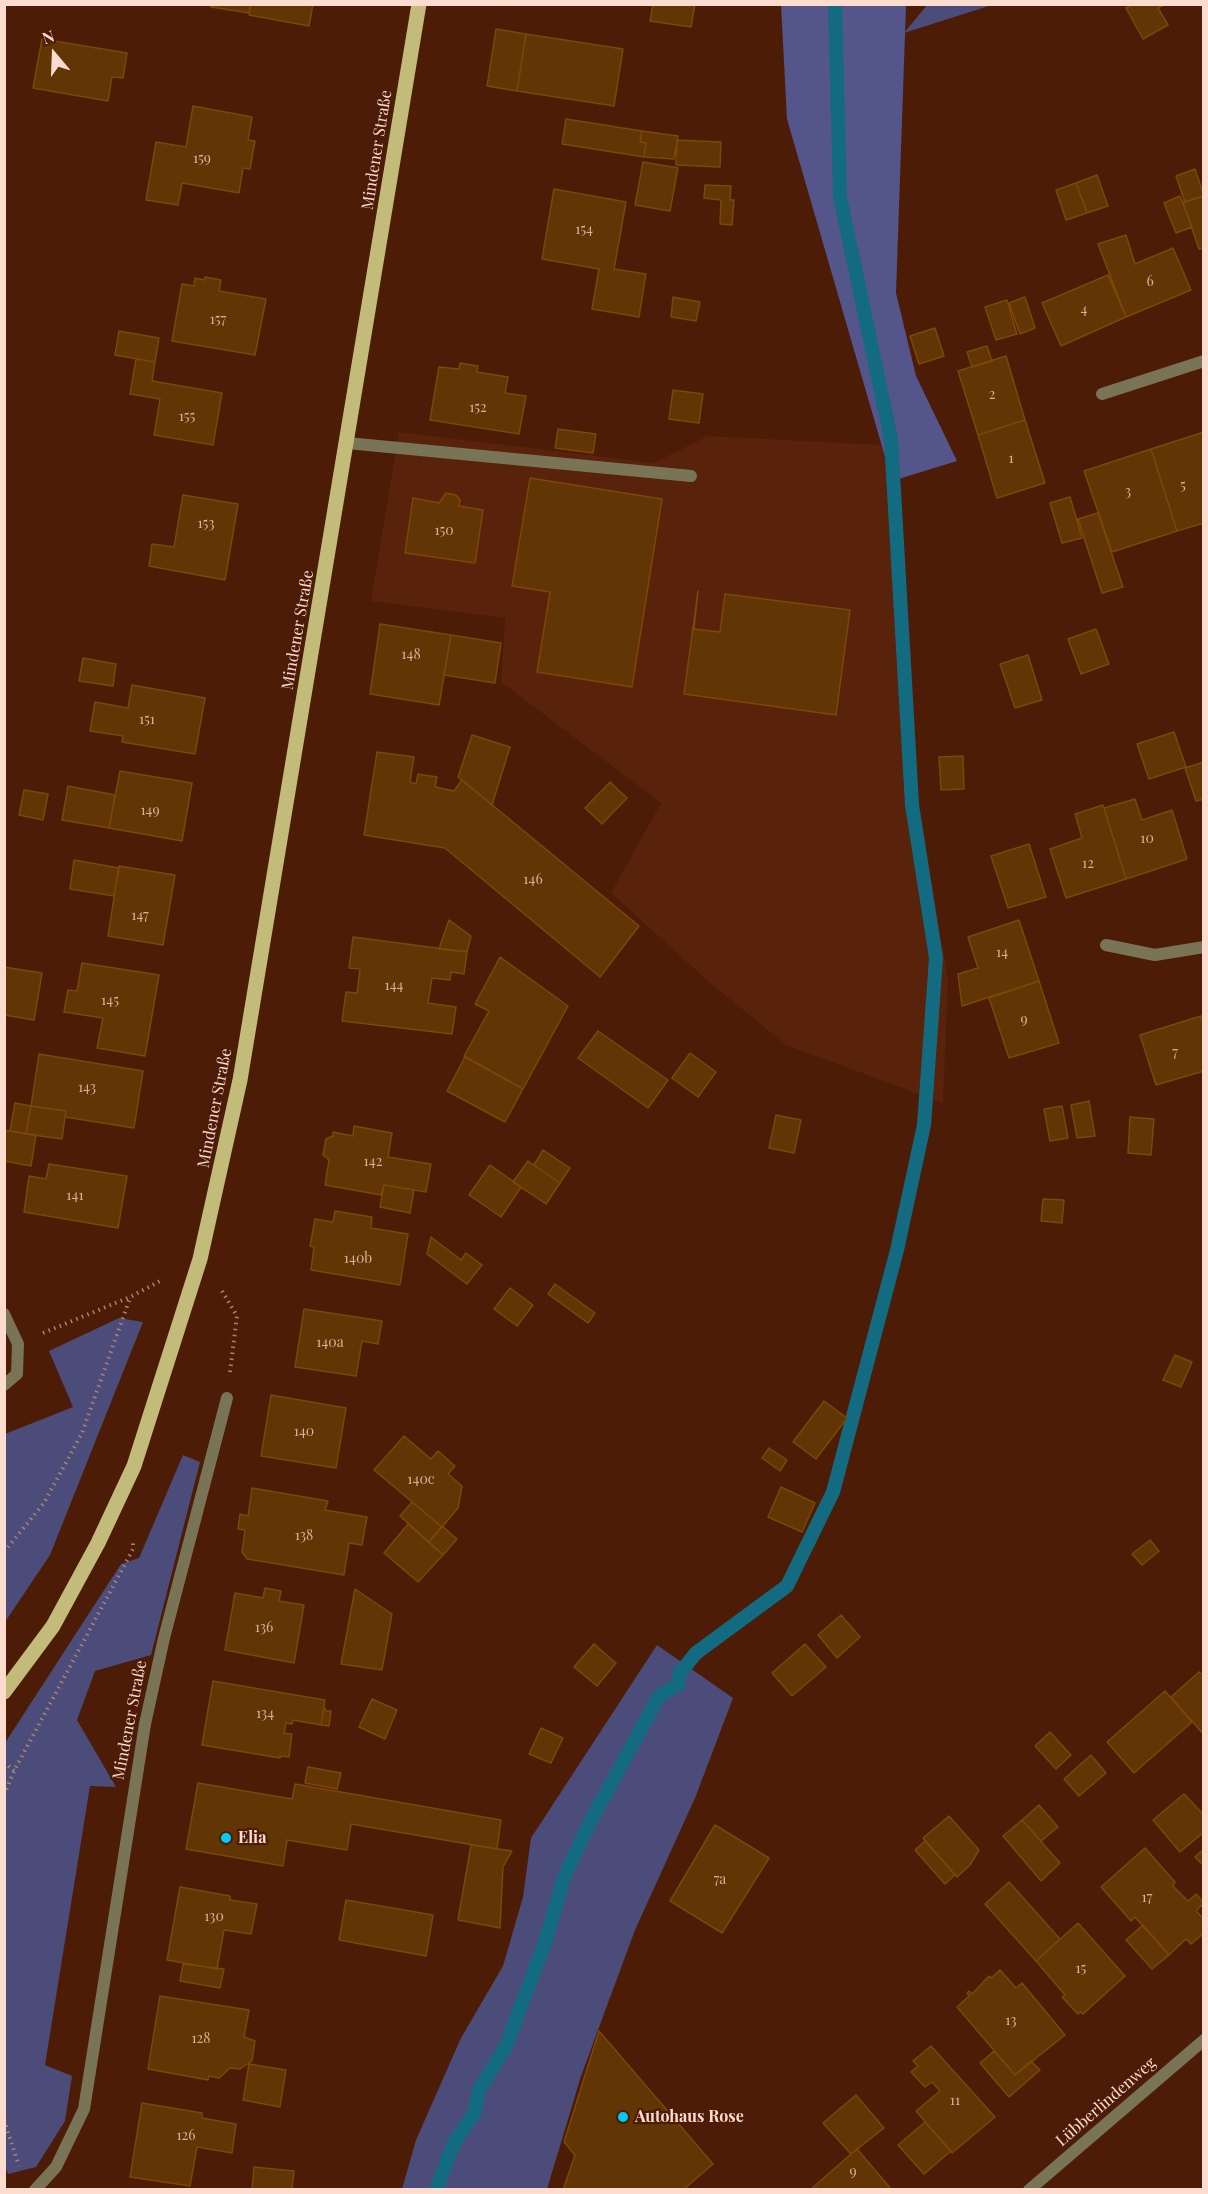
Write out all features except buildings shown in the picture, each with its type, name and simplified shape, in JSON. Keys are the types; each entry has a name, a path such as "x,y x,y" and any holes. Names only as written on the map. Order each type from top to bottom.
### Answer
{"main road":[{"name":"Mindener Straße","path":"4,1692 53,1626 98,1543 134,1466 200,1259 240,1080 419,4"}],"street":[{"path":"1102,394 1203,361"},
{"path":"347,443 692,476"},
{"path":"1106,945 1155,955 1203,947"},
{"path":"4,1314 18,1344 17,1374 4,1385"},
{"name":"Mindener Straße","path":"35,2190 56,2167 84,2109 145,1724 164,1638 227,1398"},
{"name":"Lübberlindenweg","path":"1029,2190 1203,2040"}],"path":[{"path":"18,1344 130,1297 200,1259 237,1316 227,1398"},
{"path":"4,1552 44,1503 82,1433 130,1297"},
{"path":"4,1762 14,1771"},
{"path":"4,2120 20,2169"}],"shaded area":[{"path":"927,4 992,5 904,33"},
{"path":"781,5 906,5 896,293 916,376 957,461 892,481 787,119"},
{"path":"399,432 654,463 708,436 881,445 892,481 910,638 919,805 948,980 943,1103 786,1045 708,981 611,893 661,803 501,682 505,618 371,601"},
{"path":"119,1318 143,1322 50,1555 5,1622 5,1434 73,1407 49,1351"},
{"path":"183,1455 200,1462 151,1655 95,1671 77,1720 116,1787 90,1786 45,2065 72,2076 65,2121 36,2167 8,2174 4,2164 5,1743 121,1564 139,1558"},
{"path":"657,1645 733,1698 695,1798 635,1930 581,2076 547,2189 402,2189 416,2140 461,2038 503,1966 523,1897 531,1838"}],"waterway":[{"path":"436,2190 454,2143 474,2113 479,2090 506,2046 545,1942 564,1877 591,1820 659,1696 678,1685 679,1674 696,1653 787,1586 833,1492 897,1250 924,1125 936,958 912,805 891,439 840,197 835,4"}],"place":[{"name":"Elia","path":"226,1838"},
{"name":"Autohaus Rose","path":"623,2117"}]}
